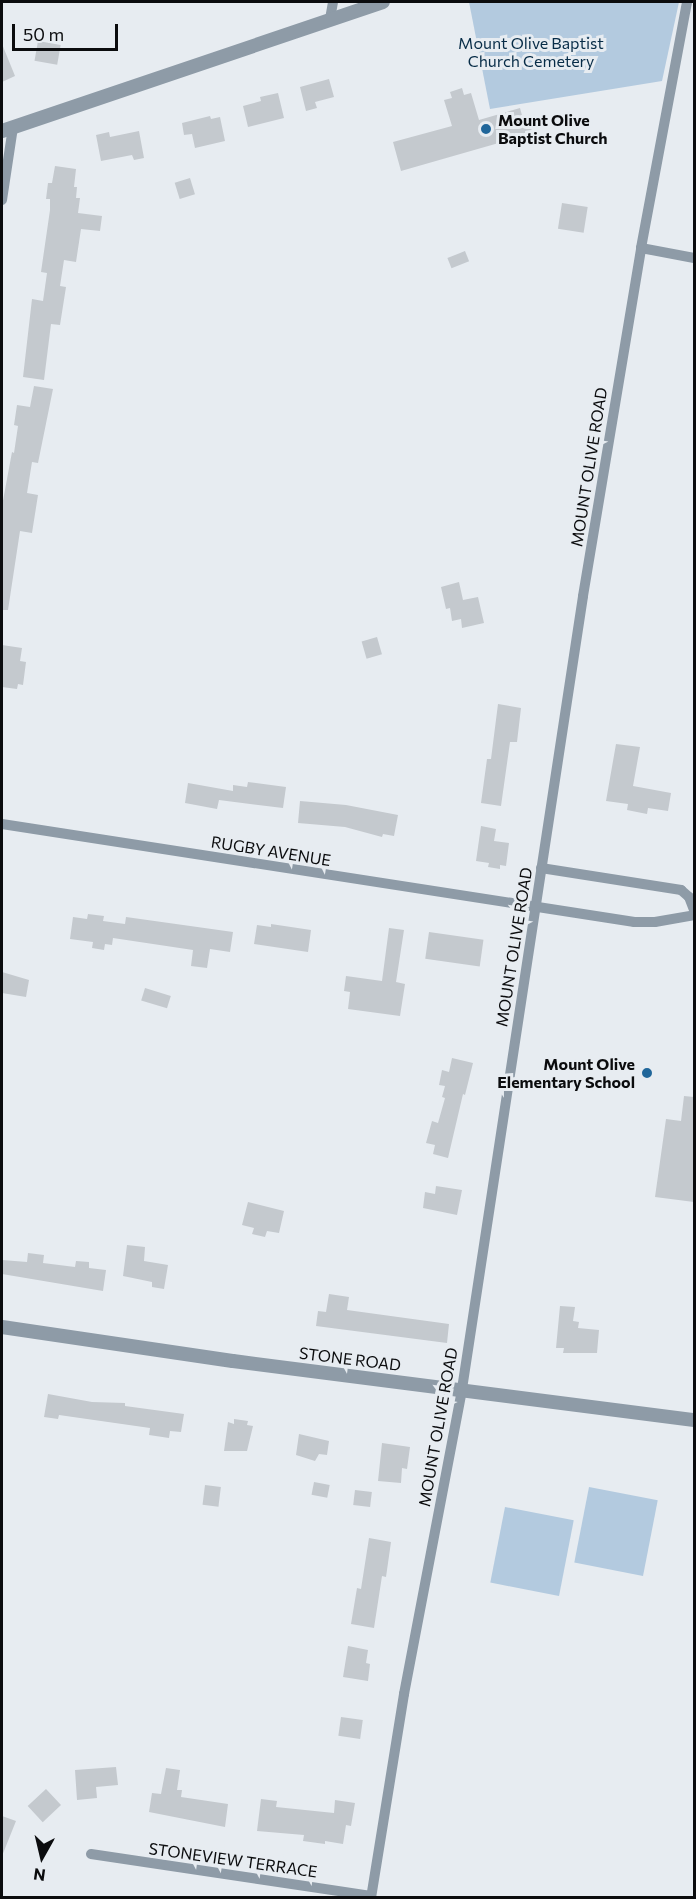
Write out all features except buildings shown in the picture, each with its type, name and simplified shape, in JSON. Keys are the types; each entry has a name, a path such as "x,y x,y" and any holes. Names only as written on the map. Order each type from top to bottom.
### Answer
{"street":[{"path":"330,19 333,2"},
{"path":"2,200 7,129 383,2"},
{"name":"MOUNT OLIVE ROAD","path":"371,1897 406,1683 462,1389 583,596 641,248 687,2"},
{"path":"641,248 694,258"},
{"name":"RUGBY AVENUE","path":"2,824 634,922 655,922 694,915"},
{"path":"541,868 681,890 689,897 694,910"},
{"name":"STONE ROAD","path":"2,1328 230,1361 694,1420"},
{"name":"STONEVIEW TERRACE","path":"91,1854 371,1897"}],"green space":[{"name":"Mount Olive Baptist Church Cemetery","path":"469,2 679,2 662,81 490,109"},
{"path":"589,1487 658,1500 643,1576 574,1563"},
{"path":"505,1507 574,1520 559,1596 490,1583"}],"place":[{"name":"Mount Olive Baptist Church","path":"486,129"},
{"name":"Mount Olive Elementary School","path":"647,1073"}]}
